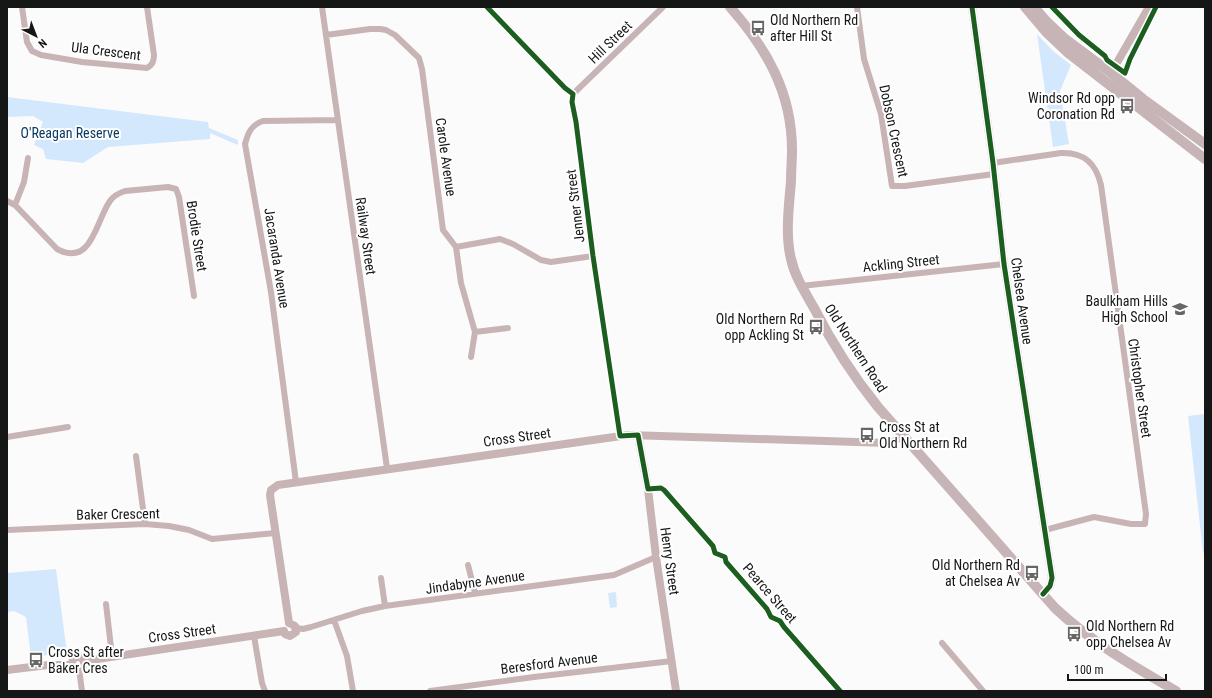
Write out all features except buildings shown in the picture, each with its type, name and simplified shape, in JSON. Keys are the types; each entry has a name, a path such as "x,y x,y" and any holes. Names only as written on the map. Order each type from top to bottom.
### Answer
{"main road":[{"name":"Old Northern Road","path":"730,7 756,38 767,55 777,74 788,110 792,150 788,228 789,246 795,272 801,286 827,332 860,384 902,436 1068,620 1097,643 1176,691"},
{"path":"1026,7 1037,22 1073,58 1205,159"},
{"path":"1034,7 1064,38 1112,73 1143,99 1205,144"},
{"path":"1105,82 1112,73"}],"street":[{"name":"Ula Crescent","path":"22,7 27,42 32,51 41,55 82,62 147,68 151,65 154,55 147,7"},
{"name":"Railway Street","path":"322,7 388,468"},
{"path":"487,7 565,88 573,94"},
{"name":"Hill Street","path":"573,94 663,7"},
{"name":"Dobson Crescent","path":"857,7 864,59 881,114 892,186 905,186 994,174"},
{"name":"Chelsea Avenue","path":"972,7 993,163 1004,264 1052,578 1050,586 1043,594"},
{"path":"1112,73 1149,7"},
{"name":"Carole Avenue","path":"326,35 380,28 395,35 419,58 422,69 443,230 456,247 462,283 475,332 471,357"},
{"name":"Ula Crescent","path":"151,65 156,71"},
{"name":"Jenner Street","path":"573,94 572,102 576,122 593,256 620,436"},
{"name":"Jacaranda Avenue","path":"296,482 272,292 245,144 249,132 256,124 262,121 338,120"},
{"name":"Christopher Street","path":"993,163 1061,152 1071,152 1090,161 1098,175 1101,185 1146,514 1145,524 1131,524 1094,517 1045,530"},
{"path":"15,205 24,182 28,158"},
{"name":"Brodie Street","path":"7,201 15,205 57,249 63,253 77,253 90,242 110,200 119,193 125,191 168,187 176,189 179,197 194,296"},
{"path":"456,247 500,239 513,244 541,260 551,262 593,256"},
{"name":"Ackling Street","path":"801,286 1004,264"},
{"path":"475,332 508,328"},
{"path":"7,437 68,427"},
{"name":"Cross Street","path":"76,667 72,661 79,657 84,661 284,631 284,626 292,626 270,495 271,490 278,485 388,468 620,436 638,435 884,443 893,442 902,436"},
{"name":"Henry Street","path":"638,435 648,489 656,557 676,691"},
{"path":"136,456 145,524"},
{"name":"Pearce Street","path":"648,489 661,488 664,490 713,546 715,553 725,557 726,562 767,608 771,617 780,621 840,691"},
{"name":"Baker Crescent","path":"7,530 145,524 169,526 189,530 212,538 276,533"},
{"name":"Jindabyne Avenue","path":"292,626 303,629 362,611 385,606 614,575 656,557"},
{"path":"468,565 475,593"},
{"path":"381,578 385,606"},
{"path":"106,604 112,656"},
{"path":"334,620 347,656 353,691"},
{"path":"254,636 262,683 265,691"},
{"path":"942,643 983,691"},
{"name":"Beresford Avenue","path":"430,691 534,676 672,660"},
{"path":"7,670 48,665 76,667 82,691"}],"green space":[{"path":"1037,34 1052,50 1071,65 1060,91 1069,144 1053,147"},
{"name":"O'Reagan Reserve","path":"7,97 208,122 209,128 238,140 238,145 210,133 210,139 108,147 83,163 46,159 43,149 34,145 43,122 33,116 7,117"},
{"path":"1205,414 1205,552 1203,553 1188,416"},
{"path":"56,569 67,653 31,657 26,617 14,611 7,612 7,573"},
{"path":"616,592 617,607 610,608 608,593"}],"cycle path":[{"path":"487,7 565,88 573,94 572,102 576,122 593,256 620,436 638,435 648,489 661,488 664,490 713,546 715,553 725,557 726,562 767,609 771,617 780,621 840,691"},
{"path":"972,7 993,163 1004,264 1052,578 1050,586 1043,594"},
{"path":"1052,7 1079,35 1105,56 1107,60 1125,73 1130,59 1156,7"}],"place":[{"name":"Old Northern Rd after Hill St","path":"758,28"},
{"name":"Windsor Rd opp Coronation Rd","path":"1127,106"},
{"name":"Baulkham Hills High School","path":"1180,309"},
{"name":"Old Northern Rd opp Ackling St","path":"816,327"},
{"name":"Cross St at Old Northern Rd","path":"867,435"},
{"name":"Old Northern Rd at Chelsea Av","path":"1032,573"},
{"name":"Old Northern Rd opp Chelsea Av","path":"1074,634"},
{"name":"Cross St after Baker Cres","path":"36,660"}]}
